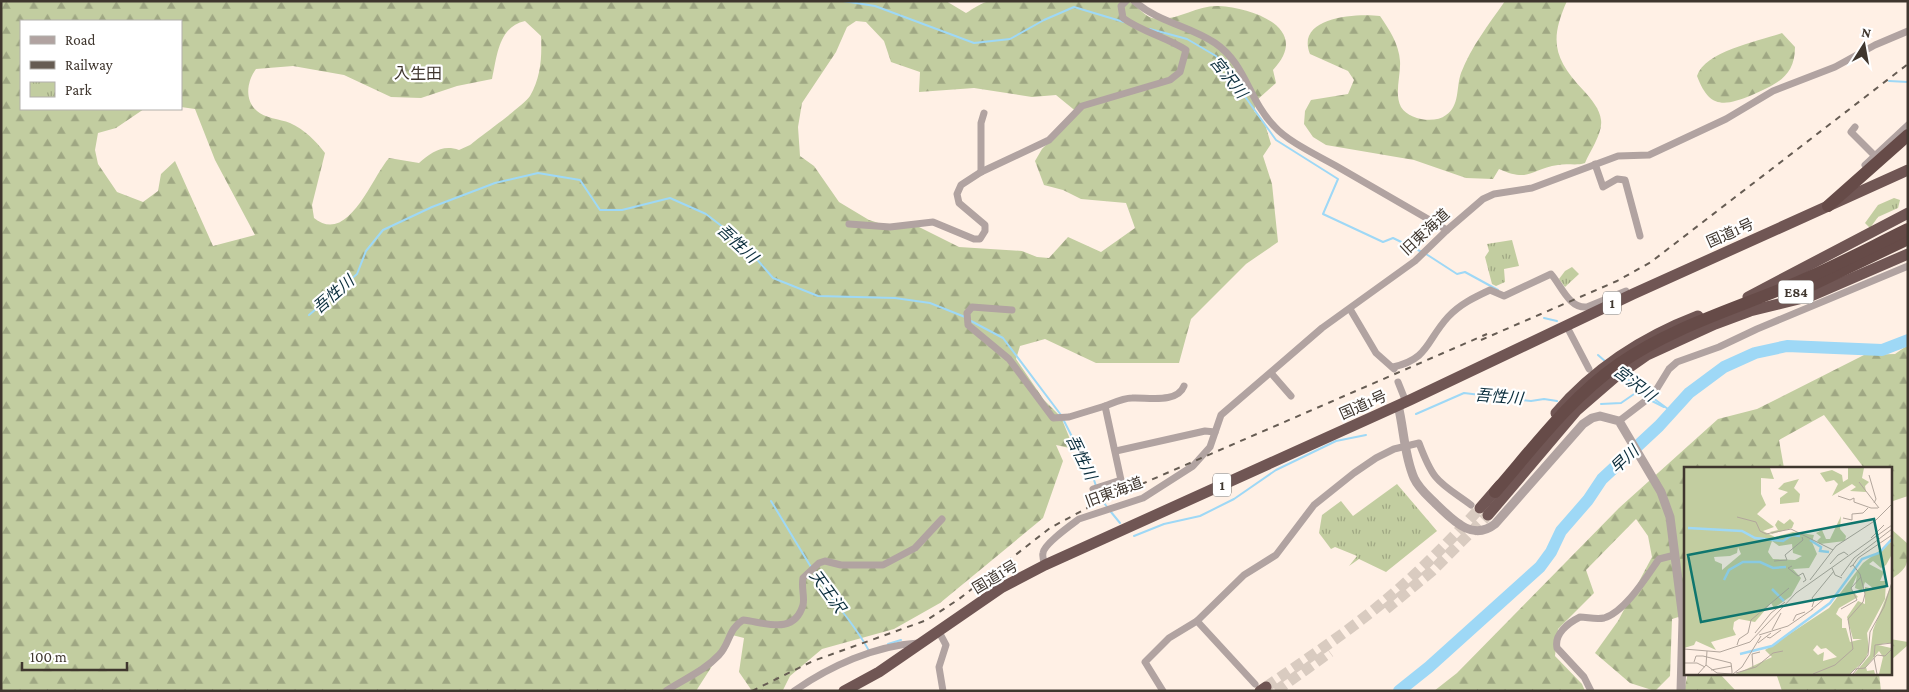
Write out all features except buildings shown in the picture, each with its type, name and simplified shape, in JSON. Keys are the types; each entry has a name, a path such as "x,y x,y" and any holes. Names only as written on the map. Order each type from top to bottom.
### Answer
{"highway":[{"path":"1828,206 1908,135"},
{"name":"国道1号","path":"844,691 879,672 1001,588 1046,565 1402,404 1633,294 1908,170"},
{"path":"1480,509 1581,396 1618,365 1665,336 1755,297 1908,212"},
{"name":"E84","path":"1750,311 1840,267 1908,229"},
{"name":"E84","path":"1755,297 1840,267 1908,239"},
{"path":"1480,509 1577,410 1614,378 1666,345 1750,311 1811,296 1908,254"}],"street":[{"path":"849,224 884,227 933,222 974,240 980,238 985,231 985,225 959,203 957,194 961,185 980,172 1048,140 1082,106 1170,80 1180,72 1186,50 1174,42 1136,27 1123,18 1121,6 1126,1"},
{"path":"1134,1 1150,14 1192,31 1215,43 1236,62 1250,92 1275,128 1447,230"},
{"name":"旧東海道","path":"1046,565 1042,556 1044,549 1072,524 1144,498 1160,489 1203,457 1210,447 1221,415 1322,328 1424,253 1483,199 1494,194 1532,188 1618,156 1642,156 1654,152 1726,119 1773,91 1835,67 1875,45 1908,31"},
{"path":"980,172 981,123 984,113"},
{"path":"1828,206 1842,187 1908,125"},
{"path":"1855,126 1851,132 1875,156"},
{"path":"1595,164 1602,187 1617,179 1625,180 1640,236"},
{"path":"1620,423 1653,395 1669,369 1677,362 1719,347 1908,266"},
{"path":"1350,309 1376,353 1393,368 1417,359 1448,317 1468,300 1490,290 1504,296 1551,274 1569,299 1580,307 1587,307 1627,291 1633,294"},
{"path":"1012,310 972,307 967,313 968,325 980,333 1009,359 1053,418 1069,417 1131,398 1152,400 1174,396 1182,391 1184,386"},
{"path":"1566,325 1589,369"},
{"path":"1271,373 1291,396"},
{"path":"1398,382 1406,446 1414,479 1427,496 1460,527 1467,530 1491,527 1583,424 1592,418 1600,416 1620,423 1661,492 1670,516 1668,557 1683,619 1680,691"},
{"path":"1093,489 1121,480 1105,406"},
{"path":"1116,451 1205,431 1215,432"},
{"path":"1163,691 1145,662 1169,638 1197,621 1244,575 1276,555 1314,504 1376,458 1406,446 1419,444 1429,471 1436,481 1480,509"},
{"path":"666,691 703,670 721,654 734,625 743,620 776,627 786,624 797,616 803,605 803,578 819,563 825,561 840,565 884,565 915,548 942,519"},
{"path":"1591,691 1584,677 1557,648 1556,638 1580,617 1599,619 1612,614 1668,557"},
{"path":"1197,621 1260,687"},
{"path":"939,632 946,645 939,667 943,691"},
{"path":"794,691 817,675 846,662 893,647 920,643"}],"green space":[{"path":"1,1 946,1 966,13 990,1 1127,1 1152,18 1169,18 1210,6 1219,6 1248,11 1274,23 1282,32 1286,43 1283,56 1273,70 1276,83 1257,100 1254,111 1265,124 1271,144 1263,156 1272,184 1278,242 1246,264 1191,319 1179,363 1096,363 1045,339 1020,346 1016,359 1044,400 1061,417 1074,449 1056,445 1063,461 1043,518 940,603 894,629 822,649 790,676 783,690 752,691 739,672 744,638 732,635 696,691 1,691","holes":["20,20 182,20 182,107 195,109 215,160 255,235 213,246 175,161 161,174 158,191 143,202 117,192 98,164 95,150 98,133 116,128 143,110 20,110","525,21 541,36 539,74 534,89 526,101 470,145 459,150 453,148 437,150 419,163 389,158 358,206 338,223 326,224 314,218 312,205 325,153 305,132 290,123 264,115 257,111 250,101 248,90 256,69 293,66 344,75 391,97 421,98 457,86 492,79 500,44 504,36 516,24","856,21 866,22 884,41 891,62 920,72 919,92 974,88 1032,97 1056,95 1078,113 1042,149 1035,161 1044,185 1063,190 1081,199 1126,203 1135,228 1101,252 1068,237 1049,258 1037,257 1022,251 959,247 919,227 888,226 869,220 839,202 814,166 800,156 798,127 802,103 836,52 847,27"]},
{"path":"1505,1 1567,1 1558,27 1558,49 1566,69 1595,104 1601,120 1600,131 1585,163 1558,165 1524,175 1517,175 1499,169 1493,179 1466,178 1414,160 1326,145 1313,137 1304,124 1305,111 1311,100 1348,94 1354,80 1348,71 1310,54 1308,42 1311,32 1319,25 1343,17 1357,15 1380,16 1398,49 1400,66 1398,96 1401,107 1416,118 1429,120 1441,118 1454,107 1459,78 1465,63"},
{"path":"1782,33 1795,47 1794,58 1792,66 1787,73 1776,83 1733,102 1718,102 1707,94 1697,76 1702,67 1710,60 1734,48"},
{"path":"1894,198 1900,200 1898,208 1878,217 1870,228 1865,223 1878,205"},
{"path":"1512,240 1519,266 1504,269 1505,282 1496,286 1492,284 1485,257 1489,251 1487,244"},
{"path":"1572,267 1579,274 1565,287 1559,279 1565,271"},
{"path":"1908,345 1908,496 1892,501 1892,467 1863,467 1824,415 1779,440 1784,467 1684,467 1684,615 1672,619 1670,676 1655,691 1630,683 1595,653 1618,621 1652,557 1648,536 1636,519 1586,570 1594,593 1558,629 1555,656 1582,684 1585,691 1434,691 1457,673 1619,508 1718,419 1757,409 1864,355 1895,354"},
{"path":"1397,484 1437,531 1386,572 1359,559 1349,566 1357,556 1335,547 1331,549 1319,533 1322,515 1341,501 1353,516"},
{"path":"1892,530 1908,544 1906,565 1892,578"},
{"path":"1892,639 1908,642 1908,645 1892,659"},
{"path":"1688,674 1720,674 1736,691 1684,691"},
{"path":"1776,674 1879,674 1881,691 1782,691"}],"waterway":[{"name":"宮沢川","path":"843,1 875,6 974,43 1010,39 1044,20 1074,7 1124,22"},
{"name":"宮沢川","path":"1150,29 1187,39 1216,56 1276,140 1338,179 1323,214 1383,242 1393,238 1422,252"},
{"path":"1889,81 1908,82"},
{"name":"吾性川","path":"309,315 357,274 366,251 383,230 432,207 495,183 538,173 580,180 600,210 622,210 670,198 706,214 741,241 773,278 818,296 895,298 930,303 965,317"},
{"name":"宮沢川","path":"1426,254 1457,274 1465,272 1498,290"},
{"name":"宮沢川","path":"1544,318 1557,321"},
{"name":"吾性川","path":"971,321 1003,338 1061,415"},
{"name":"早川","path":"1399,691 1429,667 1540,567 1551,552 1561,531 1588,500 1602,479 1659,426 1689,393 1724,367 1755,353 1787,346 1882,350 1908,340"},
{"name":"宮沢川","path":"1598,355 1606,362"},
{"name":"宮沢川","path":"1623,376 1649,395"},
{"name":"吾性川","path":"1601,404 1621,403 1637,392 1646,397"},
{"name":"吾性川","path":"1416,414 1464,393 1531,401 1544,399 1557,401"},
{"name":"宮沢川","path":"1653,398 1672,412"},
{"name":"宮沢川","path":"1650,400 1664,407"},
{"name":"吾性川","path":"1063,419 1094,480 1100,498 1108,508"},
{"name":"吾性川","path":"1134,536 1164,524 1200,516 1234,499 1276,470 1336,441 1366,435"},
{"name":"天王沢","path":"771,501 811,567"},
{"name":"吾性川","path":"1111,512 1120,523"},
{"name":"天王沢","path":"813,571 869,651"},
{"name":"天王沢","path":"888,644 901,640"}],"tunnel":[{"path":"1266,687 1373,611 1435,555 1480,508"},
{"path":"1386,609 1432,571 1488,515"},
{"path":"1276,691 1330,652"}],"railway":[{"path":"1481,340 1617,281 1651,262 1908,64"},
{"path":"752,691 813,661 927,620 959,599 1050,528 1091,506 1487,334"}],"district":[{"name":"入生田","path":"418,73"}]}
